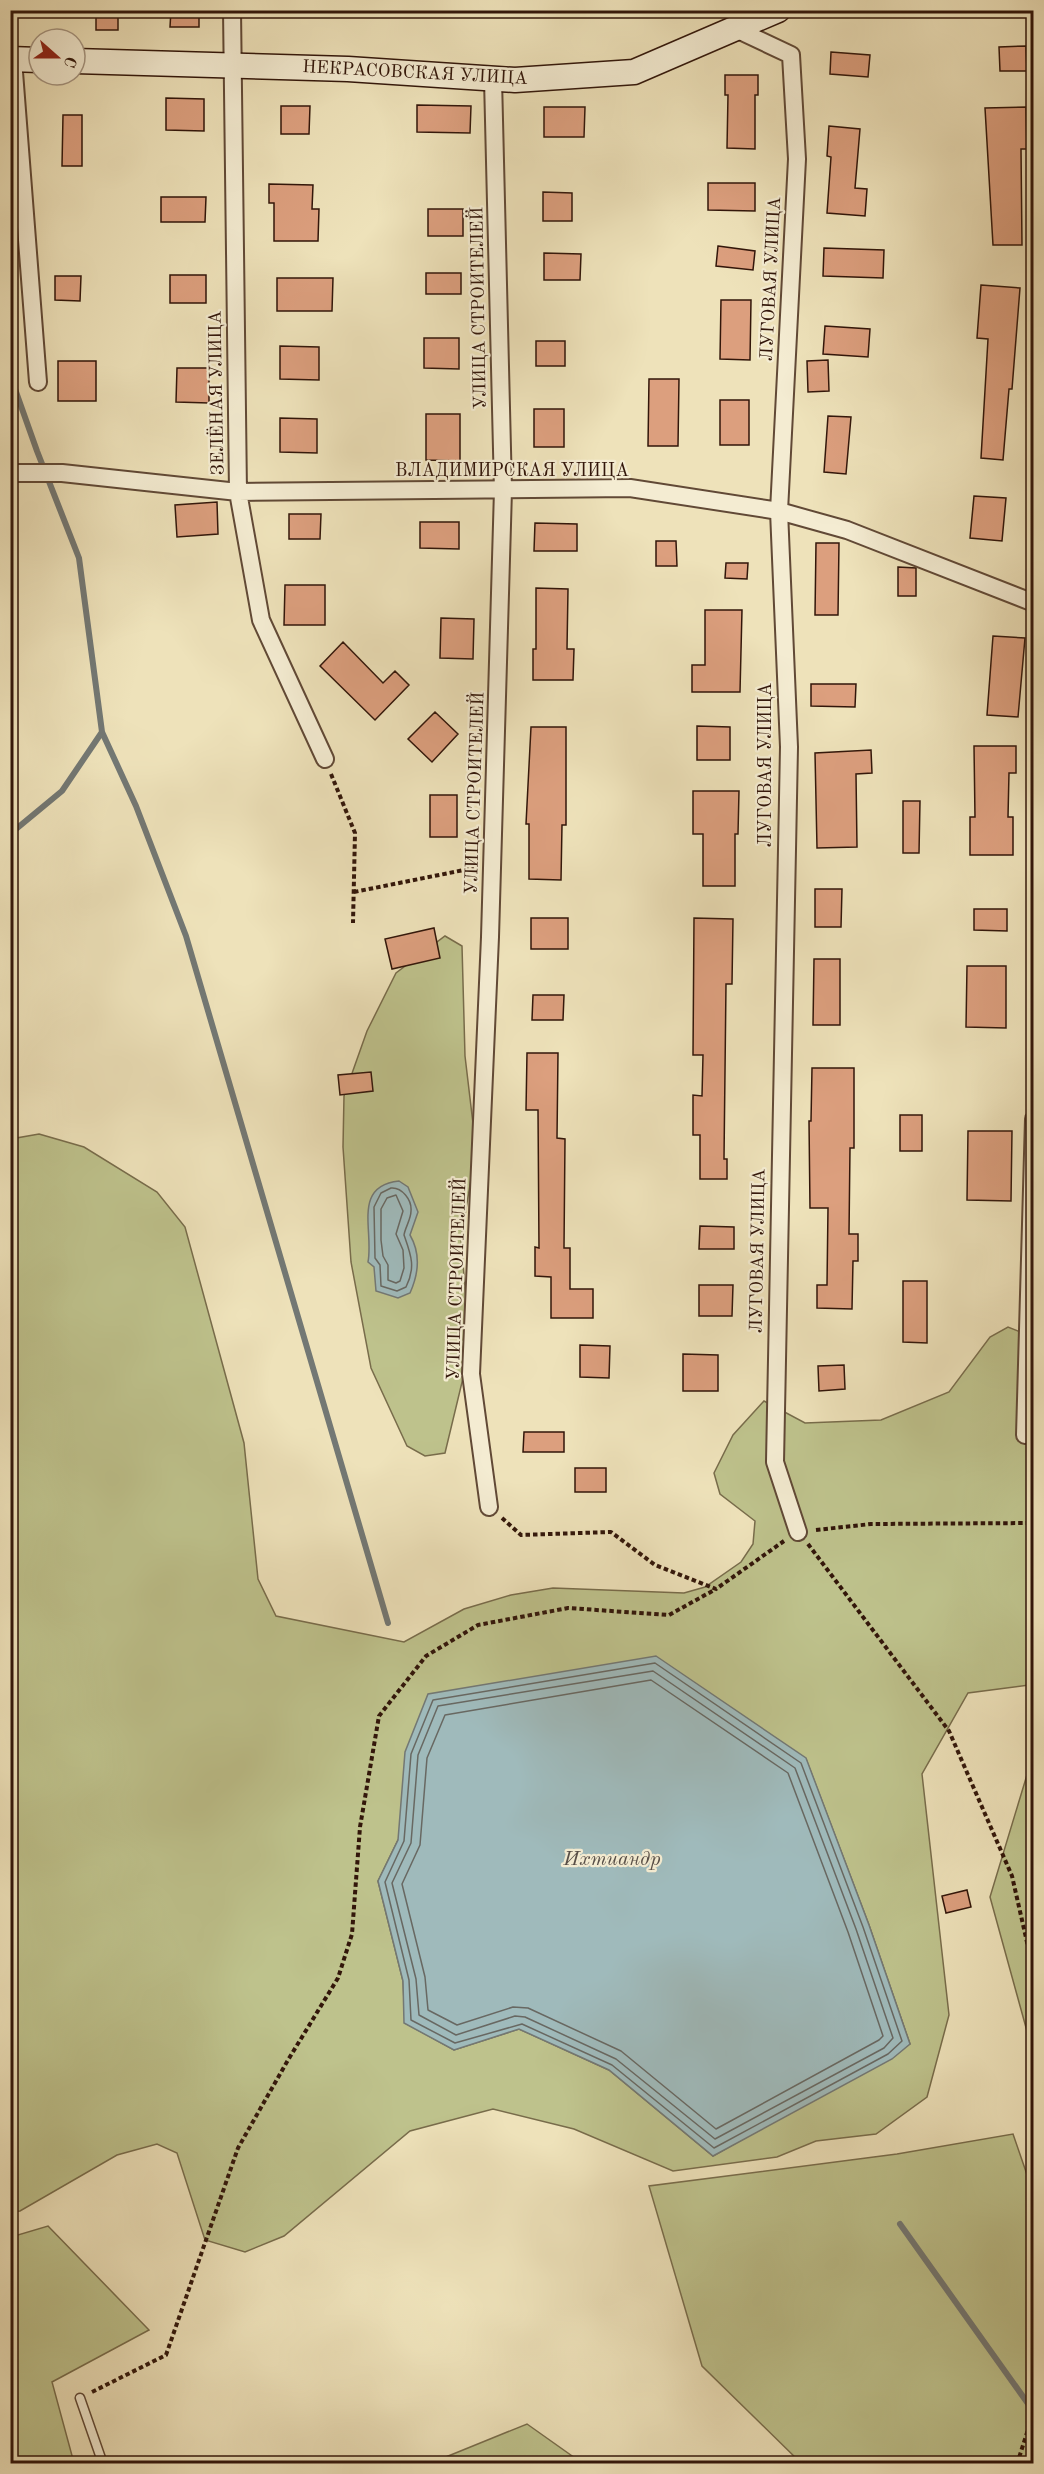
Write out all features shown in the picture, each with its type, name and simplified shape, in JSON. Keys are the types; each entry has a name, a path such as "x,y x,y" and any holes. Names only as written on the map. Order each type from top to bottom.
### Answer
{"street":[{"name":"ЗЕЛЁНАЯ УЛИЦА","path":"232,10 238,492 261,620 325,759"},
{"name":"НЕКРАСОВСКАЯ УЛИЦА","path":"87,61 348,69 515,80 634,72 738,30 778,10"},
{"name":"ЛУГОВАЯ УЛИЦА","path":"738,30 791,54 797,159 779,511 789,747 774,1462 798,1532"},
{"path":"27,60 12,59 38,382"},
{"name":"УЛИЦА СТРОИТЕЛЕЙ","path":"489,1507 471,1374 492,865 503,490 493,79"},
{"name":"ВЛАДИМИРСКАЯ УЛИЦА","path":"10,473 63,473 238,492 630,488 779,511 847,530 1034,603"},
{"path":"1025,1436 1034,1119"}],"lane":[{"path":"80,2398 104,2463"}],"path":[{"path":"325,759 355,833 353,923"},
{"path":"354,892 492,865"},
{"path":"489,1507 521,1535 611,1532 655,1565 716,1589"},
{"path":"80,2398 166,2355 238,2148 338,1978 352,1934 360,1827 380,1716 426,1656 478,1625 568,1608 669,1615 716,1589 798,1532 871,1524 1034,1523"},
{"path":"798,1532 949,1731 1012,1876 1034,1973"},
{"path":"1017,2463 1034,2411"}],"green space":[{"path":"445,936 462,946 465,1056 476,1149 461,1239 470,1349 445,1453 425,1456 407,1446 371,1368 351,1262 343,1147 344,1096 367,1031 396,973"},
{"path":"39,1134 84,1147 157,1192 185,1227 244,1443 258,1579 276,1616 404,1642 464,1609 511,1595 553,1588 684,1593 705,1587 741,1562 753,1544 755,1521 720,1494 714,1473 733,1435 764,1401 805,1423 881,1420 949,1392 990,1337 1008,1327 1033,1337 1033,1687 1029,1685 968,1693 922,1774 949,2015 927,2097 876,2134 816,2141 777,2157 673,2171 574,2129 493,2109 410,2131 284,2236 245,2252 205,2240 177,2153 157,2144 117,2155 20,2211 11,2212 11,1139","holes":["806,1759 869,1925 910,2044 713,2156 609,2070 519,2029 454,2050 405,2023 403,1981 378,1881 398,1840"]},
{"path":"1033,1755 1033,2053 990,1897"},
{"path":"1013,2134 1033,2192 1033,2463 801,2463 702,2366 649,2186 897,2154"},
{"path":"48,2226 149,2330 52,2382 74,2463 11,2463 11,2237"},
{"path":"527,2424 582,2463 431,2463"}],"water":[{"path":"399,1181 408,1187 418,1212 410,1235 416,1249 418,1264 410,1293 398,1298 376,1291 374,1267 368,1262 368,1212 375,1191 384,1185"},
{"name":"Ихтиандр","path":"656,1656 806,1758 869,1925 910,2044 892,2059 713,2156 609,2070 519,2029 454,2050 404,2023 403,1981 378,1881 398,1840 405,1752 428,1694"}],"building":[{"path":"96,10 118,10 118,30 96,30"},
{"path":"171,10 199,10 199,27 170,27"},
{"path":"1026,46 1027,71 1000,71 999,47"},
{"path":"831,52 870,55 868,77 830,74"},
{"path":"725,75 758,75 758,95 755,95 755,149 727,148 728,95 725,95"},
{"path":"166,98 204,99 204,131 166,130"},
{"path":"417,105 471,106 470,133 417,132"},
{"path":"281,106 310,106 309,134 281,134"},
{"path":"544,107 585,107 584,137 544,137"},
{"path":"1026,107 1027,149 1021,149 1022,245 993,245 985,108"},
{"path":"63,115 82,115 82,166 62,166"},
{"path":"829,126 860,129 855,188 867,189 865,216 827,213 831,157 827,156"},
{"path":"708,183 755,183 755,211 708,210"},
{"path":"269,184 313,185 312,209 319,209 318,241 274,241 274,203 269,203"},
{"path":"543,192 572,193 572,221 543,221"},
{"path":"161,197 206,197 205,222 161,222"},
{"path":"428,209 463,209 463,236 428,236"},
{"path":"718,246 755,251 753,270 716,266"},
{"path":"824,248 884,250 883,278 823,276"},
{"path":"544,253 581,254 580,280 544,280"},
{"path":"426,273 461,273 461,294 426,294"},
{"path":"170,275 206,275 206,303 170,303"},
{"path":"55,276 81,276 80,301 55,300"},
{"path":"277,278 333,278 332,311 277,311"},
{"path":"981,285 1020,288 1012,389 1009,389 1003,460 981,458 988,339 977,338"},
{"path":"721,300 751,300 750,360 720,359"},
{"path":"825,326 870,329 868,357 823,354"},
{"path":"424,338 459,338 459,369 424,368"},
{"path":"536,341 565,341 565,366 536,366"},
{"path":"280,346 319,347 319,380 280,379"},
{"path":"828,360 829,391 808,392 807,361"},
{"path":"58,361 96,361 96,401 58,401"},
{"path":"177,368 209,368 209,403 176,402"},
{"path":"649,379 679,379 678,446 648,446"},
{"path":"720,400 749,400 749,445 720,445"},
{"path":"534,409 564,409 564,447 534,447"},
{"path":"426,414 460,414 460,461 426,460"},
{"path":"828,416 851,417 846,474 824,472"},
{"path":"280,418 317,419 317,453 280,452"},
{"path":"974,496 1006,498 1002,541 970,538"},
{"path":"217,502 218,534 177,537 175,505"},
{"path":"289,514 321,514 320,539 289,539"},
{"path":"420,522 459,522 459,549 420,548"},
{"path":"535,523 577,524 577,551 534,551"},
{"path":"656,541 676,541 677,566 656,566"},
{"path":"816,543 839,543 838,615 815,615"},
{"path":"726,563 748,563 747,579 725,578"},
{"path":"898,567 916,568 916,596 898,596"},
{"path":"285,585 325,585 325,625 284,625"},
{"path":"536,588 568,589 567,649 574,649 573,680 533,680 533,649 536,649"},
{"path":"705,610 742,610 740,692 692,692 692,665 705,665"},
{"path":"441,618 474,619 473,659 440,658"},
{"path":"993,636 1025,638 1018,717 987,715"},
{"path":"343,642 383,683 395,671 409,685 375,720 320,666"},
{"path":"811,684 856,684 855,707 811,706"},
{"path":"435,712 458,734 432,762 408,739"},
{"path":"697,726 730,727 730,760 697,760"},
{"path":"531,727 566,727 566,825 562,825 561,880 529,879 529,824 526,824"},
{"path":"974,746 1016,746 1016,773 1009,773 1008,817 1013,817 1013,855 970,855 970,817 975,817"},
{"path":"871,750 872,773 856,774 857,847 817,848 815,753"},
{"path":"693,791 739,791 738,834 735,834 735,886 703,886 703,834 693,834"},
{"path":"430,795 457,795 457,837 430,837"},
{"path":"903,801 920,801 919,853 903,853"},
{"path":"815,889 842,889 841,927 815,927"},
{"path":"974,909 1007,909 1007,931 974,930"},
{"path":"531,918 568,918 568,949 531,949"},
{"path":"694,918 733,919 732,984 726,984 724,1159 727,1159 727,1179 700,1179 700,1135 693,1135 693,1095 702,1096 703,1055 693,1055"},
{"path":"434,928 440,958 392,969 385,939"},
{"path":"814,959 840,959 840,1025 813,1025"},
{"path":"967,966 1006,966 1006,1028 966,1027"},
{"path":"533,995 564,995 563,1020 532,1020"},
{"path":"527,1053 558,1053 557,1138 565,1139 564,1248 570,1248 570,1289 593,1289 593,1318 551,1318 551,1277 535,1276 535,1247 539,1248 538,1110 526,1110"},
{"path":"812,1068 854,1068 854,1148 850,1148 849,1234 858,1234 858,1261 853,1261 852,1309 817,1308 817,1285 827,1285 828,1208 810,1208 809,1121 811,1121"},
{"path":"371,1072 373,1091 340,1095 338,1075"},
{"path":"900,1115 922,1115 922,1151 900,1151"},
{"path":"968,1131 1012,1131 1011,1201 967,1200"},
{"path":"700,1226 734,1227 734,1249 699,1249"},
{"path":"903,1281 927,1281 927,1343 903,1342"},
{"path":"699,1285 733,1285 732,1316 699,1316"},
{"path":"580,1345 610,1346 609,1378 580,1377"},
{"path":"683,1354 718,1355 718,1391 683,1391"},
{"path":"844,1365 845,1389 819,1391 818,1366"},
{"path":"524,1432 564,1432 564,1452 523,1452"},
{"path":"575,1468 606,1468 606,1492 575,1492"},
{"path":"967,1890 971,1907 946,1913 942,1896"}],"waterway":[{"path":"10,375 79,558 102,732 136,806 186,936 388,1623"},
{"path":"10,834 62,791 102,732"},
{"path":"900,2224 1034,2412"}]}
